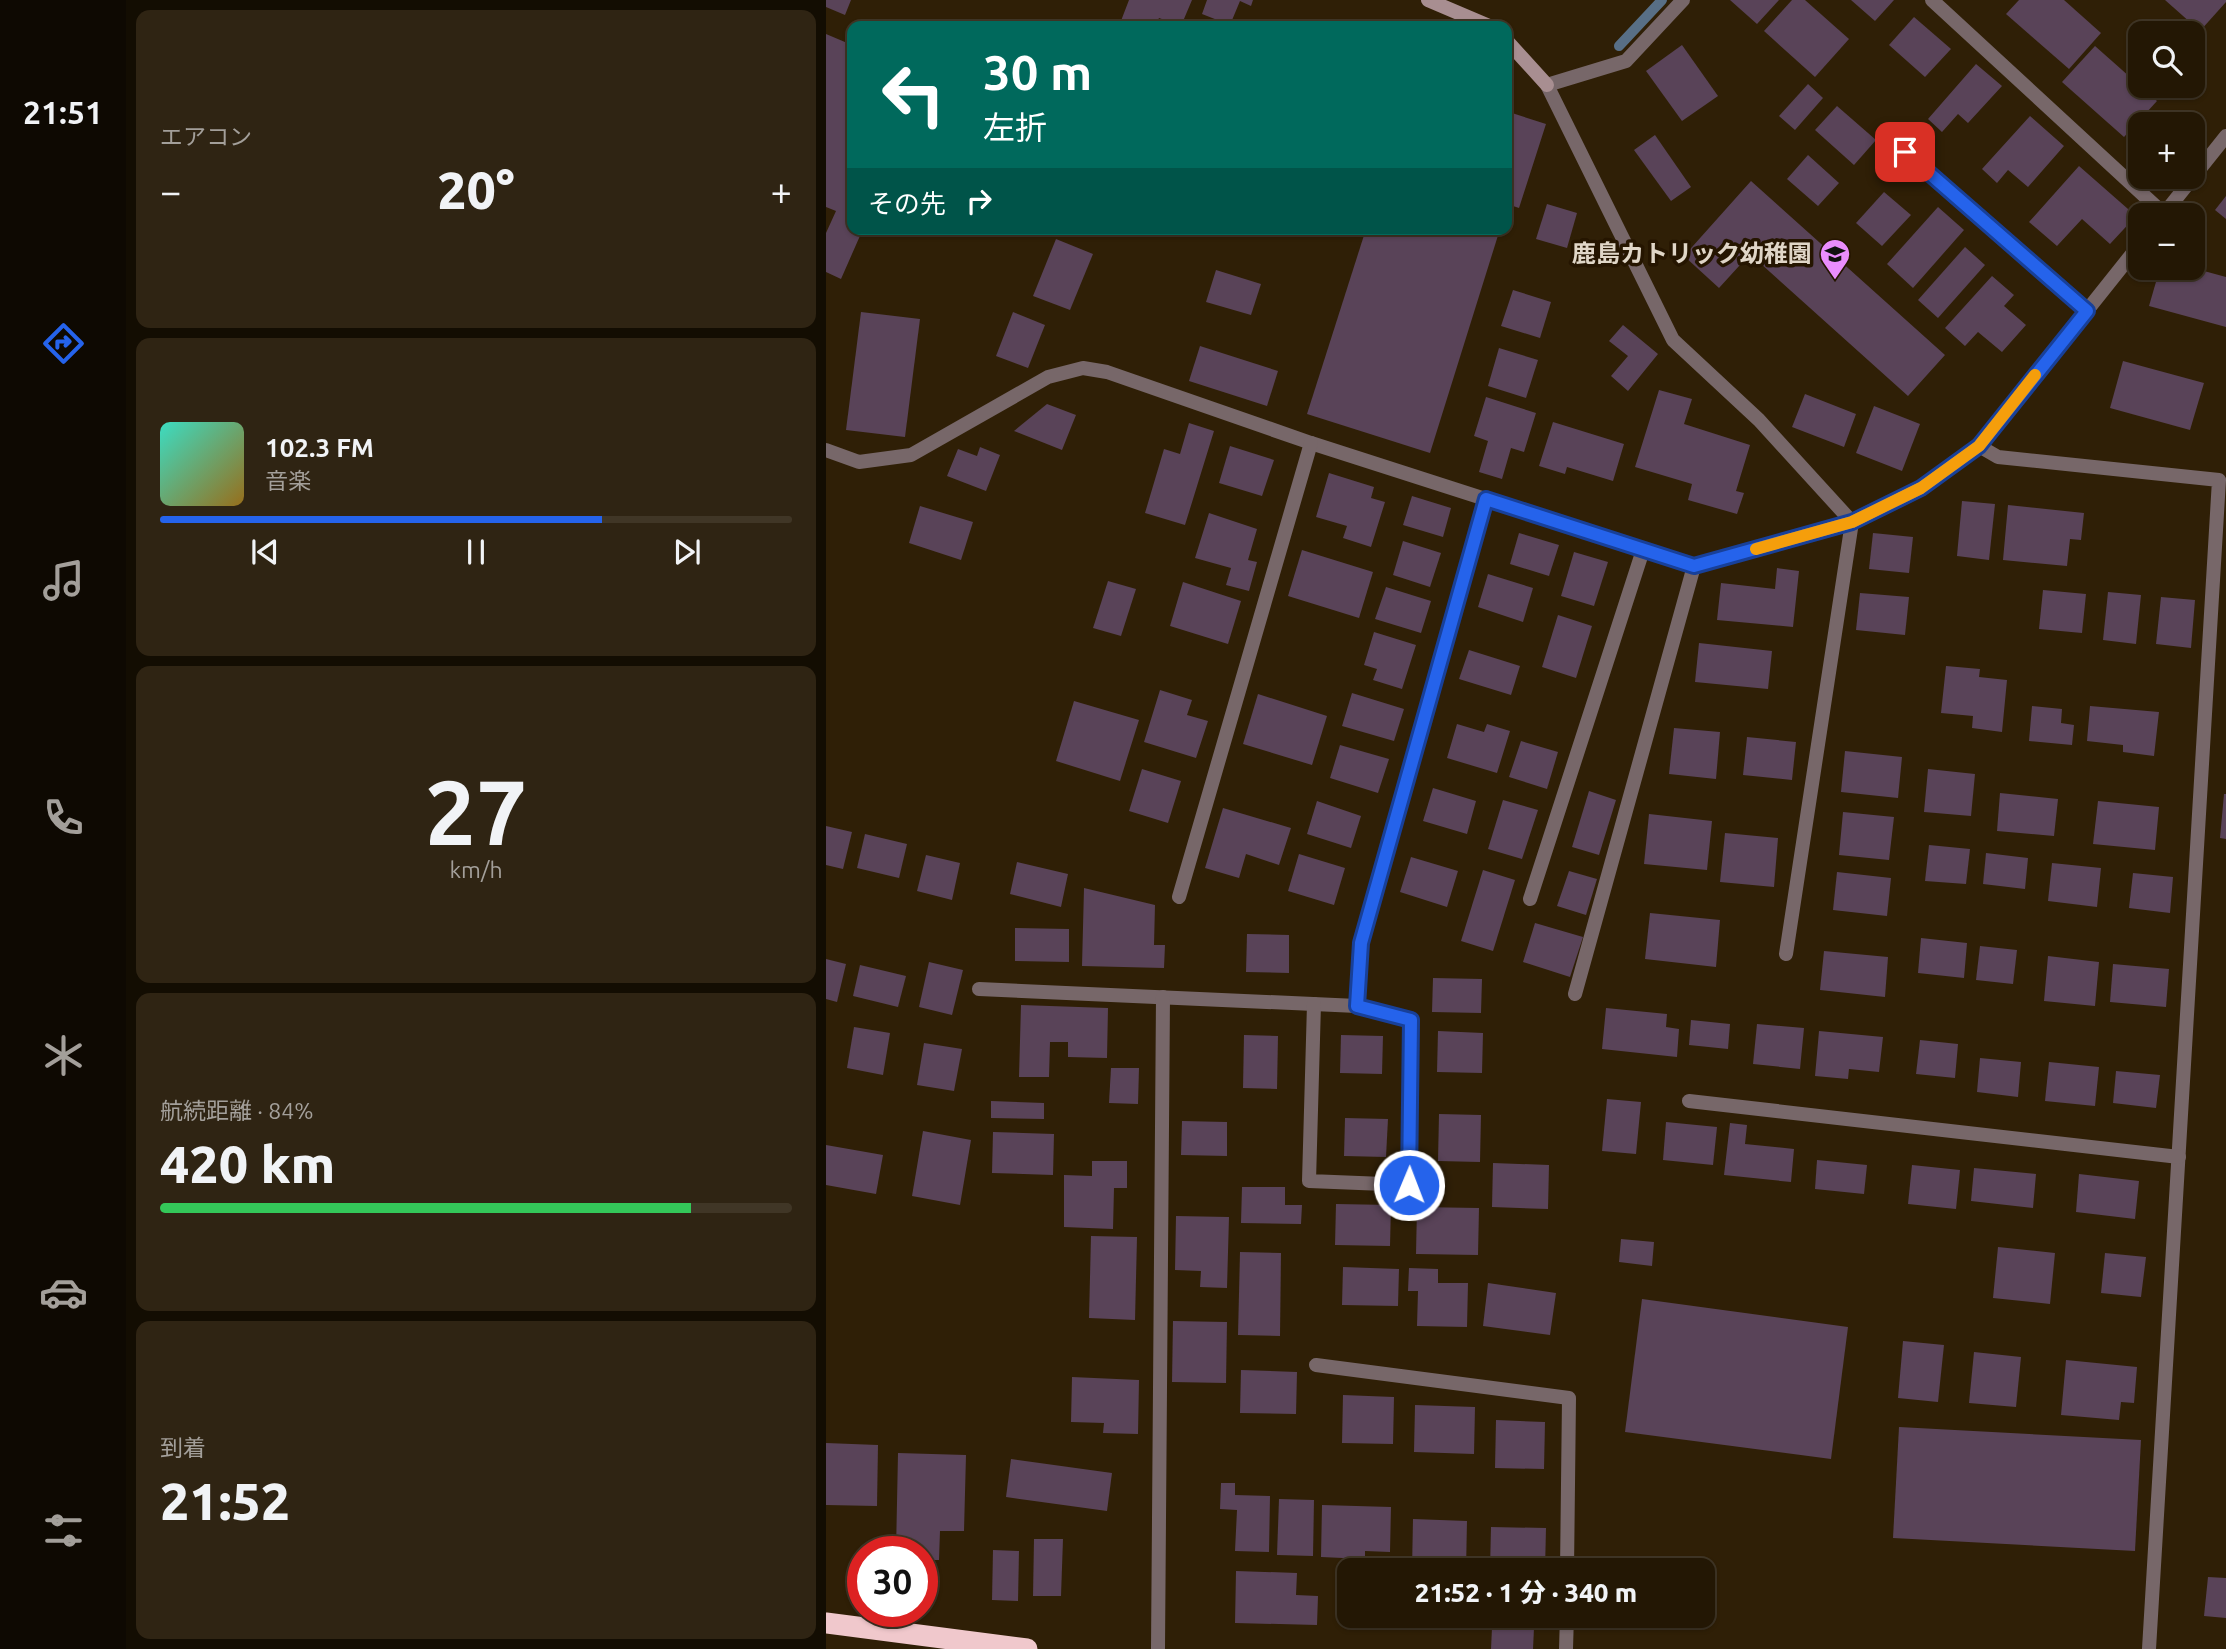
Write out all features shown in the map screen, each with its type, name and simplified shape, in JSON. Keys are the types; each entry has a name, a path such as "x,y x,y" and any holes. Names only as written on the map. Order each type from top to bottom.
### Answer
{"highway":[{"path":"826,1623 1027,1649"}],"street":[{"path":"1428,0 1477,21"},
{"path":"1547,85 1626,61 1683,0"},
{"path":"1932,0 2150,203"},
{"path":"1512,46 1547,85 1673,340 1759,420 1852,522"},
{"path":"2173,203 2226,136"},
{"path":"1905,152 2087,311"},
{"path":"826,450 859,462 911,455 1048,377 1083,368 1107,372 1311,443 1694,566 1852,522 1921,488 1979,446 2128,259"},
{"path":"1179,897 1311,443"},
{"path":"1979,446 1998,457 2219,480 2149,1649"},
{"path":"1357,1006 1361,943 1486,499"},
{"path":"1786,954 1852,522"},
{"path":"1530,899 1643,550"},
{"path":"1576,994 1694,566"},
{"path":"979,989 1163,997 1314,1004 1357,1006 1411,1020 1409,1185 1309,1181 1314,1004"},
{"path":"1158,1649 1163,997"},
{"path":"1689,1101 2179,1157"},
{"path":"1316,1365 1569,1398 1567,1558"},
{"path":"1566,1649 1567,1628"}],"building":[{"path":"826,0 851,0 845,15 826,7"},
{"path":"1129,0 1192,0 1183,21 1159,18 1158,21 1121,21"},
{"path":"1207,0 1253,0 1251,6 1240,1 1232,21 1220,21 1202,14"},
{"path":"1730,0 1779,0 1757,24"},
{"path":"1792,0 1805,0 1849,39 1815,77 1764,31"},
{"path":"1851,0 1894,0 1875,21"},
{"path":"2019,0 2064,0 2101,33 2069,69 2006,14"},
{"path":"2165,0 2226,0 2205,25 2205,21 2189,21"},
{"path":"1914,17 1951,49 1925,77 1889,45"},
{"path":"826,34 847,43 847,235 860,235 841,279 826,272 826,233 836,211 826,207"},
{"path":"1682,45 1718,96 1682,121 1646,71"},
{"path":"2095,46 2128,75 2128,98 2154,98 2157,101 2147,112 2128,112 2128,133 2124,137 2062,82"},
{"path":"1976,64 2002,86 1968,123 1958,114 1942,132 1928,119"},
{"path":"1808,84 1823,98 1795,130 1779,116"},
{"path":"1837,106 1876,140 1854,165 1815,130"},
{"path":"1512,113 1546,124 1519,208 1512,206"},
{"path":"2030,116 2064,146 2028,187 2008,170 1997,183 1982,169"},
{"path":"1655,135 1691,187 1671,201 1634,150"},
{"path":"1808,155 1839,183 1818,206 1787,179"},
{"path":"2079,166 2128,209 2128,225 2110,244 2082,219 2057,246 2029,222"},
{"path":"1751,181 1945,355 1908,396 1750,254 1719,288 1684,256"},
{"path":"1884,192 1911,215 1882,246 1856,223"},
{"path":"2226,196 2226,219 2215,210"},
{"path":"1547,204 1577,213 1567,248 1536,239"},
{"path":"1938,207 1964,230 1913,288 1887,264"},
{"path":"1364,235 1498,235 1430,453 1307,414"},
{"path":"1056,239 1093,254 1070,310 1033,296"},
{"path":"1965,247 1985,265 1938,318 1918,300"},
{"path":"1216,270 1261,284 1251,315 1206,302"},
{"path":"2205,271 2226,277 2226,327 2149,306 2157,280 2205,280"},
{"path":"1992,276 2014,295 2004,306 2026,325 2002,352 1978,332 1965,346 1945,328"},
{"path":"1513,290 1551,302 1540,338 1501,326"},
{"path":"861,312 920,319 905,437 846,430"},
{"path":"1013,312 1045,325 1028,368 996,356"},
{"path":"1623,325 1658,354 1628,391 1611,376 1628,356 1609,341"},
{"path":"1200,346 1278,371 1267,406 1189,381"},
{"path":"1499,348 1538,360 1526,398 1488,386"},
{"path":"2123,361 2204,383 2190,430 2110,408"},
{"path":"1659,390 1692,399 1684,424 1750,445 1736,491 1744,493 1737,514 1688,500 1692,484 1635,467"},
{"path":"1805,394 1856,414 1844,447 1792,427"},
{"path":"1486,397 1536,413 1524,452 1511,448 1502,479 1479,472 1488,441 1474,436"},
{"path":"1047,404 1076,415 1062,450 1014,431"},
{"path":"1874,406 1920,424 1902,471 1856,453"},
{"path":"1553,422 1624,444 1613,481 1567,467 1565,474 1539,466"},
{"path":"1189,423 1214,431 1185,525 1145,513 1164,449 1180,454"},
{"path":"1230,446 1274,460 1262,496 1219,483"},
{"path":"980,447 1000,455 986,491 947,476 958,449 977,456"},
{"path":"1329,473 1374,487 1371,498 1385,502 1371,547 1343,538 1347,526 1316,517"},
{"path":"1412,496 1451,508 1443,537 1403,525"},
{"path":"1962,501 1995,504 1989,560 1957,556"},
{"path":"2008,505 2084,513 2081,540 2070,539 2067,566 2003,560"},
{"path":"920,506 973,522 961,560 909,543"},
{"path":"1209,513 1257,529 1248,560 1257,562 1249,591 1226,585 1231,568 1195,558"},
{"path":"1519,533 1559,545 1549,576 1510,564"},
{"path":"1873,533 1913,537 1909,573 1869,569"},
{"path":"1403,541 1441,553 1430,587 1393,575"},
{"path":"1302,550 1373,572 1359,618 1288,596"},
{"path":"1574,552 1608,562 1594,606 1561,596"},
{"path":"1777,568 1799,571 1793,627 1717,620 1721,583 1775,589"},
{"path":"1488,574 1533,588 1523,622 1478,607"},
{"path":"1108,581 1136,589 1121,636 1093,628"},
{"path":"1183,582 1241,601 1228,644 1170,626"},
{"path":"1386,587 1431,601 1421,633 1375,619"},
{"path":"2043,590 2086,594 2082,633 2039,629"},
{"path":"2108,592 2141,595 2136,644 2103,640"},
{"path":"1860,593 1909,597 1905,635 1856,630"},
{"path":"2161,597 2195,600 2191,648 2156,644"},
{"path":"1558,615 1592,626 1576,678 1542,667"},
{"path":"1374,632 1416,645 1402,689 1373,680 1377,669 1364,665"},
{"path":"1699,643 1772,651 1768,689 1695,682"},
{"path":"1469,650 1520,666 1511,695 1459,679"},
{"path":"1946,666 1980,669 1979,677 2007,680 2002,732 1972,728 1973,716 1941,713"},
{"path":"1160,690 1192,700 1187,715 1208,721 1196,758 1144,742"},
{"path":"1352,693 1404,709 1394,741 1342,726"},
{"path":"1258,694 1327,716 1312,765 1243,744"},
{"path":"1074,701 1139,720 1120,781 1056,761"},
{"path":"2032,706 2062,709 2061,723 2074,725 2072,745 2029,741"},
{"path":"2090,706 2159,712 2154,756 2123,752 2123,745 2087,741"},
{"path":"1457,724 1484,732 1487,724 1510,731 1497,773 1447,758"},
{"path":"1674,728 1720,732 1716,779 1669,774"},
{"path":"1747,737 1796,742 1792,780 1743,775"},
{"path":"1521,741 1558,752 1547,789 1509,777"},
{"path":"1340,745 1389,759 1378,793 1330,778"},
{"path":"1845,751 1902,757 1898,798 1841,792"},
{"path":"1142,769 1181,781 1168,823 1129,811"},
{"path":"1928,769 1975,774 1971,816 1924,812"},
{"path":"1433,788 1476,801 1467,834 1423,821"},
{"path":"1589,791 1616,800 1599,855 1572,847"},
{"path":"2000,793 2058,799 2054,836 1997,831"},
{"path":"2226,794 2226,839 2220,838"},
{"path":"1503,800 1538,810 1522,859 1488,849"},
{"path":"1317,801 1361,816 1351,848 1307,834"},
{"path":"2098,801 2159,807 2155,850 2093,844"},
{"path":"1223,808 1291,828 1279,865 1246,854 1239,878 1205,868"},
{"path":"1843,812 1894,817 1889,860 1839,855"},
{"path":"1649,814 1712,821 1707,870 1644,864"},
{"path":"826,826 852,832 843,869 826,865"},
{"path":"1725,833 1778,838 1774,887 1720,882"},
{"path":"865,834 907,844 899,878 857,868"},
{"path":"1929,845 1970,849 1966,884 1925,881"},
{"path":"1986,853 2028,858 2025,889 1983,884"},
{"path":"1299,854 1345,868 1334,905 1288,891"},
{"path":"926,855 960,863 952,900 917,891"},
{"path":"1411,857 1458,871 1447,907 1400,892"},
{"path":"1017,862 1068,874 1061,907 1010,894"},
{"path":"2052,863 2101,868 2097,907 2048,901"},
{"path":"1483,870 1515,880 1493,951 1461,941"},
{"path":"1569,871 1597,879 1586,915 1557,906"},
{"path":"1837,872 1891,878 1887,916 1833,910"},
{"path":"2133,873 2173,877 2170,913 2129,908"},
{"path":"1084,888 1155,905 1154,945 1165,945 1164,968 1082,966"},
{"path":"1650,913 1720,920 1716,967 1645,959"},
{"path":"1535,923 1583,937 1570,977 1523,962"},
{"path":"1015,928 1069,929 1069,962 1015,961"},
{"path":"1247,934 1289,935 1289,973 1246,972"},
{"path":"1921,938 1967,943 1964,978 1918,973"},
{"path":"1980,946 2017,950 2013,984 1976,980"},
{"path":"1824,951 1888,957 1885,997 1820,990"},
{"path":"2048,956 2099,962 2095,1006 2044,1001"},
{"path":"826,959 846,964 837,1002 826,999"},
{"path":"929,962 963,970 952,1015 919,1007"},
{"path":"2113,964 2169,969 2166,1007 2110,1002"},
{"path":"860,965 906,976 898,1007 853,996"},
{"path":"1433,978 1482,979 1481,1013 1432,1012"},
{"path":"1021,1005 1108,1008 1107,1058 1068,1057 1068,1042 1050,1042 1049,1077 1019,1077"},
{"path":"1606,1008 1667,1014 1666,1027 1679,1029 1677,1057 1602,1049"},
{"path":"1691,1020 1730,1024 1728,1049 1689,1045"},
{"path":"1757,1024 1804,1028 1800,1069 1753,1064"},
{"path":"854,1027 890,1033 883,1075 847,1068"},
{"path":"1438,1031 1483,1033 1482,1073 1437,1072"},
{"path":"1819,1031 1883,1037 1879,1072 1849,1069 1848,1079 1815,1076"},
{"path":"1244,1035 1278,1036 1277,1089 1243,1088"},
{"path":"1341,1035 1383,1036 1382,1074 1340,1073"},
{"path":"1920,1040 1958,1044 1955,1078 1916,1074"},
{"path":"924,1043 962,1049 954,1091 917,1085"},
{"path":"1980,1058 2021,1062 2018,1097 1977,1092"},
{"path":"2049,1062 2099,1067 2095,1106 2045,1101"},
{"path":"1111,1068 1139,1068 1138,1104 1109,1103"},
{"path":"2116,1071 2160,1075 2156,1108 2113,1103"},
{"path":"1607,1099 1641,1102 1636,1154 1602,1151"},
{"path":"991,1101 1044,1103 1044,1119 991,1118"},
{"path":"1439,1114 1481,1115 1480,1162 1438,1161"},
{"path":"1345,1118 1388,1119 1386,1157 1344,1156"},
{"path":"1182,1121 1227,1122 1227,1156 1181,1155"},
{"path":"1666,1122 1717,1127 1713,1165 1663,1160"},
{"path":"1730,1123 1747,1125 1745,1144 1794,1149 1791,1182 1724,1175"},
{"path":"923,1131 971,1140 960,1205 912,1196"},
{"path":"993,1132 1054,1134 1053,1175 992,1173"},
{"path":"826,1145 883,1155 876,1194 826,1185"},
{"path":"1817,1160 1867,1165 1864,1194 1815,1189"},
{"path":"1092,1161 1127,1161 1127,1188 1114,1188 1113,1229 1064,1227 1064,1175 1092,1176"},
{"path":"1493,1163 1549,1165 1548,1209 1492,1207"},
{"path":"1912,1165 1960,1170 1956,1209 1908,1204"},
{"path":"1974,1168 2036,1174 2033,1208 1971,1201"},
{"path":"2079,1174 2139,1181 2135,1219 2076,1212"},
{"path":"1242,1187 1285,1187 1285,1205 1302,1205 1301,1224 1241,1223"},
{"path":"1336,1204 1391,1205 1390,1246 1335,1245"},
{"path":"1417,1207 1479,1208 1478,1255 1416,1254"},
{"path":"1176,1216 1229,1217 1227,1288 1200,1287 1201,1271 1175,1270"},
{"path":"1091,1236 1137,1237 1135,1320 1089,1318"},
{"path":"1621,1239 1654,1242 1652,1266 1619,1262"},
{"path":"1998,1247 2055,1253 2050,1304 1993,1298"},
{"path":"1240,1252 1281,1253 1280,1336 1238,1335"},
{"path":"2105,1253 2146,1257 2141,1297 2101,1293"},
{"path":"1343,1267 1399,1269 1398,1306 1342,1305"},
{"path":"1409,1268 1438,1269 1438,1283 1468,1283 1467,1327 1417,1326 1418,1291 1408,1291"},
{"path":"1488,1283 1556,1293 1550,1335 1483,1326"},
{"path":"1642,1299 1848,1327 1831,1459 1625,1432"},
{"path":"1173,1321 1227,1322 1226,1383 1172,1382"},
{"path":"1903,1341 1944,1345 1938,1402 1898,1398"},
{"path":"1974,1352 2021,1357 2016,1407 1969,1403"},
{"path":"2066,1360 2137,1367 2134,1403 2121,1402 2119,1420 2061,1415"},
{"path":"1241,1370 1297,1372 1296,1414 1240,1413"},
{"path":"1072,1377 1139,1380 1138,1434 1103,1433 1104,1423 1071,1422"},
{"path":"1343,1395 1394,1397 1393,1444 1342,1443"},
{"path":"1415,1405 1475,1407 1474,1454 1414,1452"},
{"path":"1496,1420 1545,1422 1544,1469 1495,1468"},
{"path":"1899,1427 2141,1440 2135,1551 1893,1538"},
{"path":"826,1443 878,1445 877,1506 826,1505"},
{"path":"898,1453 966,1455 964,1531 940,1531 939,1560 938,1536 896,1536"},
{"path":"1011,1459 1112,1473 1107,1511 1006,1497"},
{"path":"1221,1483 1235,1483 1235,1495 1270,1496 1269,1552 1235,1551 1237,1510 1220,1509"},
{"path":"1279,1499 1314,1500 1313,1556 1277,1555"},
{"path":"1322,1505 1391,1507 1390,1552 1365,1551 1365,1558 1321,1557"},
{"path":"1413,1519 1467,1521 1466,1558 1412,1558"},
{"path":"1491,1527 1546,1528 1545,1558 1490,1558"},
{"path":"1034,1539 1063,1539 1061,1596 1033,1596"},
{"path":"993,1550 1019,1551 1018,1601 992,1600"},
{"path":"1236,1571 1297,1573 1296,1595 1318,1596 1317,1625 1235,1623"},
{"path":"2208,1577 2226,1578 2226,1618 2204,1616"},
{"path":"1492,1628 1534,1628 1533,1649 1491,1649"}],"waterway":[{"path":"1619,46 1662,0"}],"slow traffic":[{"path":"1756,549 1852,522 1921,488 1979,446 2035,375"}],"place":[{"name":"鹿島カトリック幼稚園","path":"1835,281"}],"route":[{"path":"1409,1185 1411,1020 1357,1006 1361,943 1486,499 1694,566 1852,522 1921,488 1979,446 2087,311 1905,152"}]}
